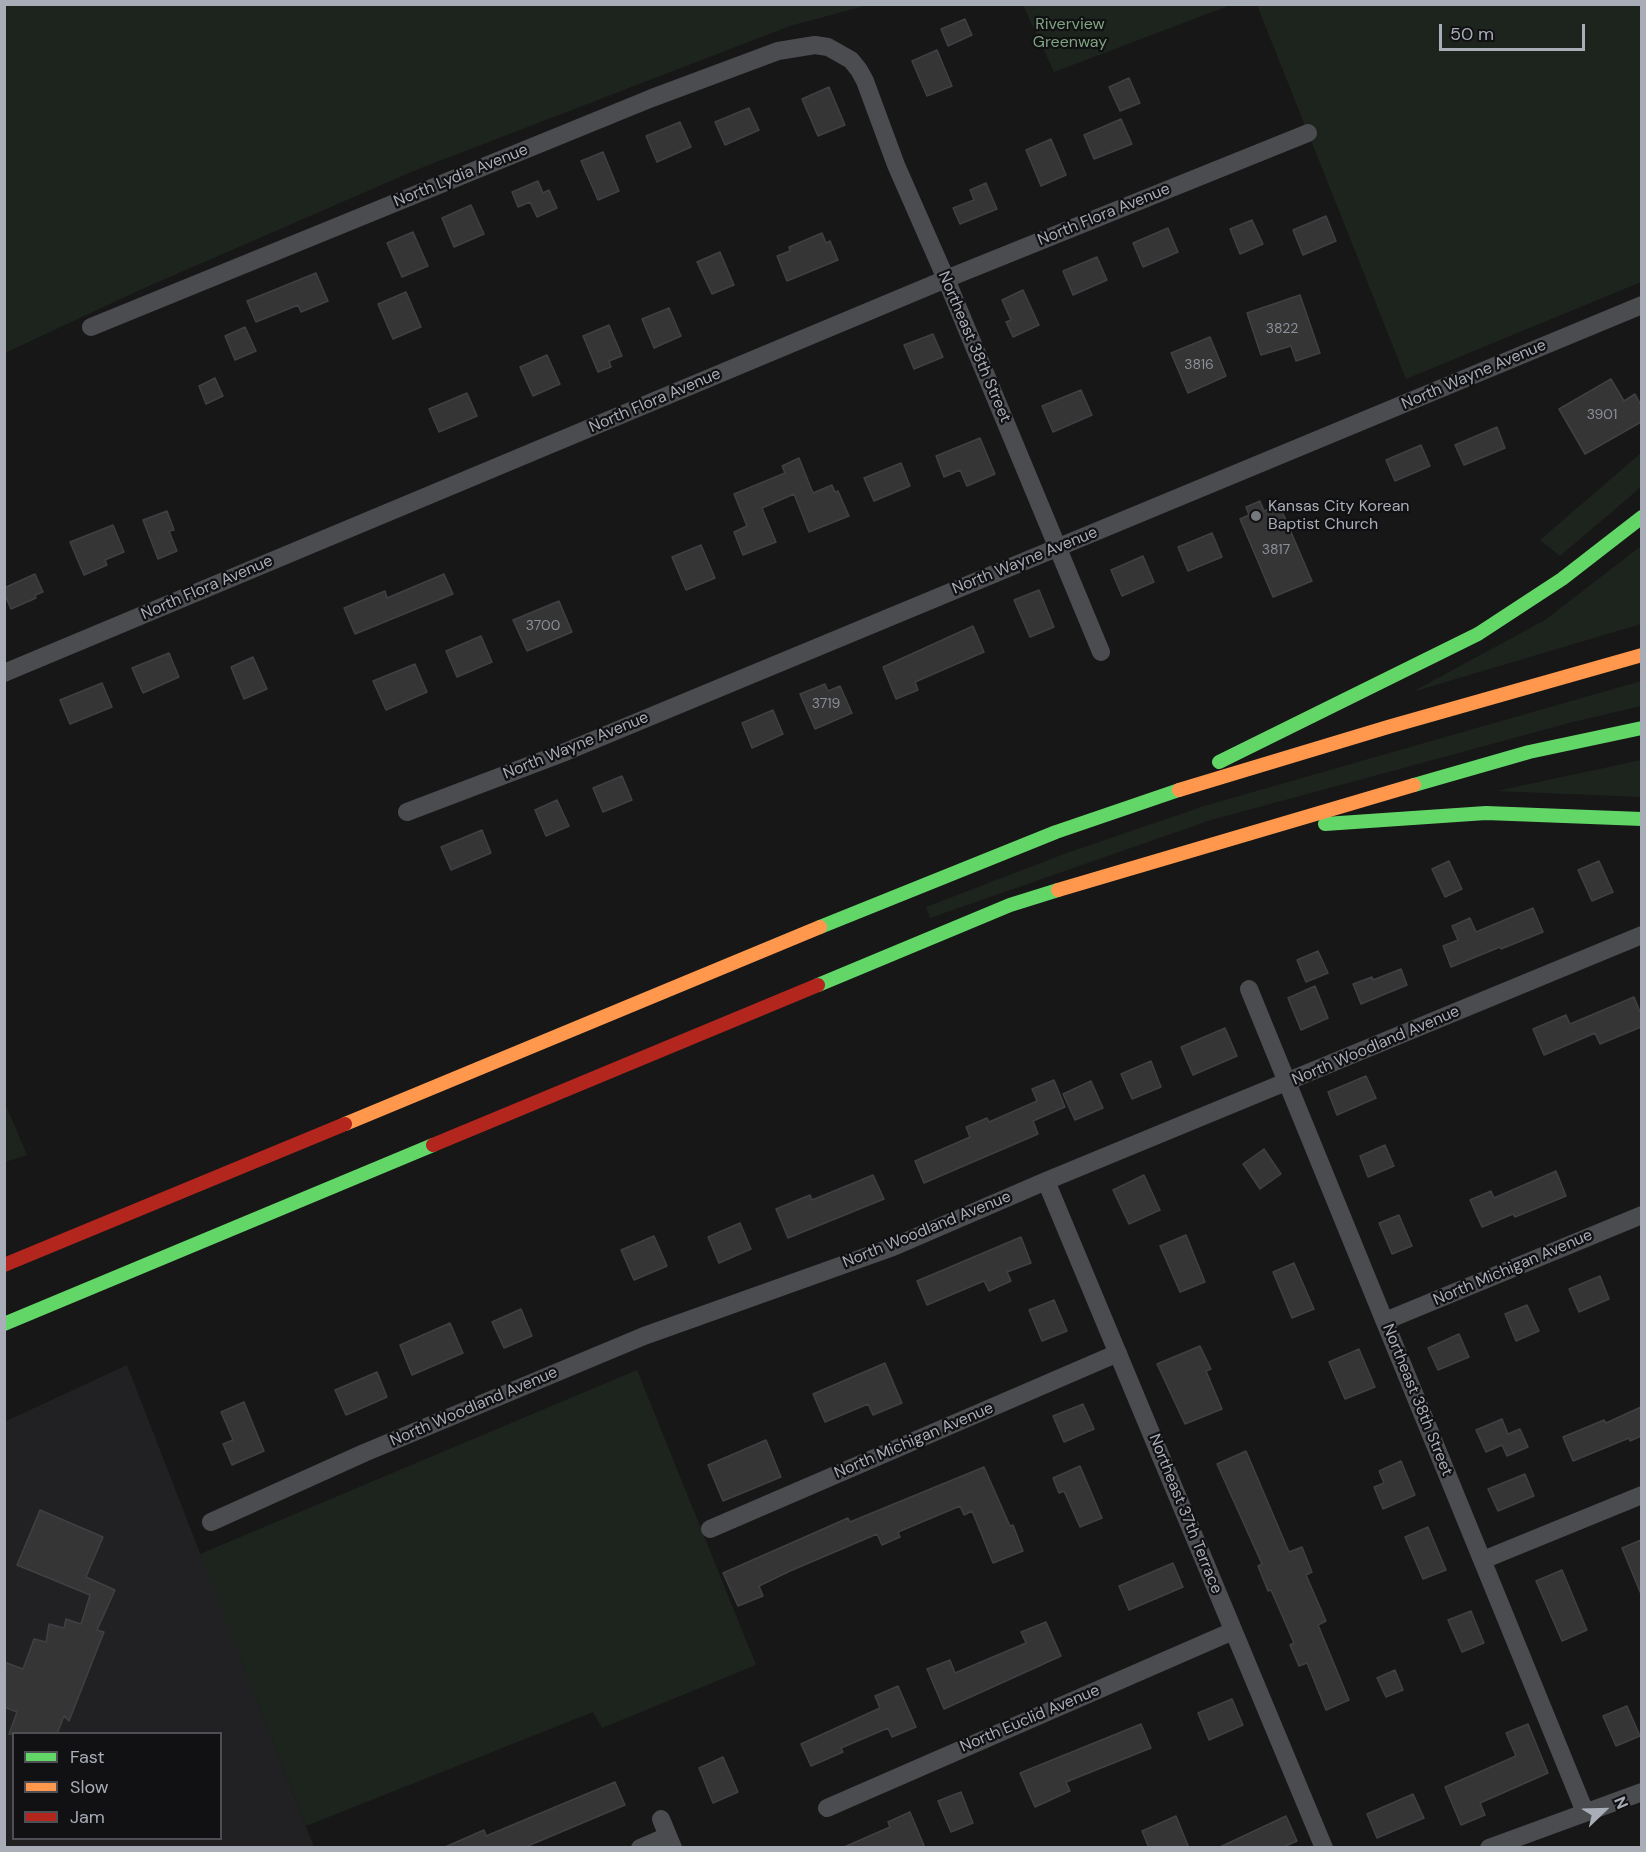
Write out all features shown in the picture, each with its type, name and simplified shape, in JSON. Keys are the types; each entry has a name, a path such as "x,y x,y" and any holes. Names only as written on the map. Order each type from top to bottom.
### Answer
{"highway":[{"path":"1134,804 1359,692 1420,665 1476,635 1523,606 1580,566 1641,516"},
{"path":"4,1265 924,884 1134,804 1371,732 1641,655"},
{"path":"4,1324 1010,905 1284,822 1529,752 1641,728"},
{"path":"1284,822 1342,824 1486,813 1641,819"}],"street":[{"name":"North Lydia Avenue","path":"91,327 652,98 778,51 815,45 836,50"},
{"name":"Northeast 38th Street","path":"836,50 851,60 865,81 896,165 946,279 1101,652"},
{"name":"North Flora Avenue","path":"4,673 946,279 1308,133"},
{"name":"North Wayne Avenue","path":"407,812 565,752 1641,305"},
{"name":"North Woodland Avenue","path":"211,1522 364,1453 644,1336 893,1247 1046,1181 1641,935"},
{"name":"Northeast 38th Street","path":"1249,989 1585,1812"},
{"name":"Northeast 37th Terrace","path":"1046,1181 1324,1848"},
{"name":"North Michigan Avenue","path":"1385,1322 1641,1215"},
{"name":"North Michigan Avenue","path":"710,1529 1118,1353"},
{"path":"1483,1560 1641,1495"},
{"name":"North Euclid Avenue","path":"827,1808 1233,1631"},
{"path":"1489,1848 1641,1792"},
{"path":"640,1848 667,1834"}],"shaded area":[{"path":"127,1365 314,1847 5,1847 4,1422"}],"green space":[{"path":"4,5 868,5 790,26 416,170 142,289 5,353"},
{"name":"Riverview Greenway","path":"1023,5 1231,5 1054,72"},
{"path":"1257,5 1641,5 1641,282 1406,379"},
{"path":"1641,453 1641,487 1560,556 1540,540"},
{"path":"1641,546 1641,624 1412,692 1545,620"},
{"path":"1641,681 1641,706 1573,722 1211,820 930,918 926,907 1064,854 1204,806"},
{"path":"1641,760 1641,797 1497,791"},
{"path":"4,1101 27,1155 5,1162 4,1162"},
{"path":"637,1370 756,1665 602,1728 593,1712 306,1826 200,1554"}],"building":[{"path":"965,19 972,35 948,46 941,29"},
{"path":"937,50 952,86 927,96 912,61"},
{"path":"1129,78 1140,103 1120,111 1109,87"},
{"path":"829,87 845,125 818,136 802,99"},
{"path":"749,108 759,130 725,145 715,122"},
{"path":"1121,119 1132,144 1094,159 1084,135"},
{"path":"680,122 691,147 657,162 646,136"},
{"path":"1051,139 1066,175 1041,186 1026,150"},
{"path":"603,152 619,191 598,200 581,161"},
{"path":"538,181 543,193 549,190 557,208 537,217 530,202 518,207 512,192"},
{"path":"986,183 997,209 960,224 953,208 974,200 970,190"},
{"path":"471,205 484,234 454,247 442,218"},
{"path":"1326,216 1336,241 1303,255 1293,230"},
{"path":"1252,220 1263,244 1240,254 1230,229"},
{"path":"1168,228 1178,252 1143,267 1133,243"},
{"path":"413,232 428,266 402,277 387,243"},
{"path":"822,233 826,243 830,241 838,260 787,281 777,256 790,251 789,247"},
{"path":"720,252 734,285 712,294 697,262"},
{"path":"1097,257 1107,280 1073,295 1063,271"},
{"path":"316,273 328,301 301,312 298,305 256,322 247,301"},
{"path":"1023,290 1039,325 1013,337 1006,322 1011,320 1002,300"},
{"path":"406,292 421,327 393,339 378,304"},
{"path":"1300,295 1320,353 1296,361 1291,346 1261,355 1247,313"},
{"path":"669,308 681,336 654,348 642,319"},
{"path":"609,325 622,356 609,361 611,367 598,372 583,336"},
{"path":"245,327 256,351 235,360 225,336"},
{"path":"933,334 943,357 914,369 904,345"},
{"path":"1210,337 1226,376 1188,393 1171,353"},
{"path":"547,355 560,384 533,396 520,367"},
{"path":"215,378 223,396 206,404 199,386"},
{"path":"1611,379 1624,401 1635,394 1641,405 1641,422 1585,454 1559,409"},
{"path":"1081,390 1092,415 1053,432 1042,406"},
{"path":"467,393 477,416 439,432 429,409"},
{"path":"1497,427 1505,448 1464,465 1455,445"},
{"path":"980,438 995,474 967,486 960,470 944,477 936,456"},
{"path":"1421,445 1430,466 1395,481 1386,460"},
{"path":"799,458 813,493 832,485 835,492 838,491 849,516 809,532 794,494 762,508 776,542 743,555 734,532 747,526 734,494 785,473 782,466"},
{"path":"901,463 910,486 874,501 864,478"},
{"path":"1260,501 1264,511 1279,504 1312,581 1273,597 1240,519 1249,515 1246,507"},
{"path":"167,511 174,530 169,531 177,551 158,559 143,520"},
{"path":"113,525 124,552 105,560 107,565 84,575 70,542"},
{"path":"1212,533 1222,557 1188,571 1178,547"},
{"path":"701,545 715,578 686,590 672,557"},
{"path":"1143,556 1154,582 1122,596 1111,570"},
{"path":"35,574 43,592 35,595 36,598 11,609 4,588"},
{"path":"444,574 453,594 355,634 344,608 385,591 387,598"},
{"path":"1039,590 1054,627 1030,637 1014,600"},
{"path":"559,601 572,632 527,651 513,620"},
{"path":"973,626 984,652 915,682 918,690 896,699 883,667"},
{"path":"481,636 492,662 457,677 446,651"},
{"path":"169,653 179,677 143,693 132,668"},
{"path":"253,657 267,689 244,699 231,667"},
{"path":"415,664 427,692 386,710 373,681"},
{"path":"102,683 112,707 70,724 60,700"},
{"path":"825,684 828,691 840,686 852,713 815,729 800,694"},
{"path":"773,710 783,734 752,748 742,723"},
{"path":"622,776 632,800 603,812 593,788"},
{"path":"557,800 569,826 546,836 535,810"},
{"path":"482,830 491,853 451,870 441,847"},
{"path":"1449,861 1462,889 1445,897 1432,869"},
{"path":"1599,861 1613,892 1592,901 1578,870"},
{"path":"1533,908 1543,932 1451,967 1443,946 1458,940 1452,926 1470,918 1476,932"},
{"path":"1318,951 1328,973 1306,982 1297,960"},
{"path":"1401,969 1407,985 1361,1004 1353,984 1372,977 1373,980"},
{"path":"1315,986 1328,1018 1301,1030 1288,998"},
{"path":"1634,997 1641,1014 1641,1027 1600,1044 1595,1033 1544,1055 1533,1029 1566,1015 1570,1024"},
{"path":"1225,1028 1237,1056 1193,1075 1181,1047"},
{"path":"1151,1061 1161,1087 1132,1099 1121,1074"},
{"path":"1366,1076 1376,1098 1337,1115 1328,1092"},
{"path":"1054,1080 1065,1107 1033,1121 1038,1134 924,1183 915,1161 970,1137 966,1127 987,1118 989,1122 1037,1101 1032,1089"},
{"path":"1091,1081 1103,1108 1075,1120 1063,1094"},
{"path":"1385,1145 1394,1166 1368,1177 1360,1156"},
{"path":"1264,1149 1281,1174 1260,1189 1243,1164"},
{"path":"1556,1171 1566,1196 1515,1217 1513,1214 1482,1227 1470,1200 1491,1191 1494,1198"},
{"path":"873,1175 884,1199 788,1238 776,1209 810,1195 812,1200"},
{"path":"1144,1175 1160,1210 1129,1224 1113,1190"},
{"path":"1399,1215 1412,1246 1392,1254 1379,1223"},
{"path":"740,1223 751,1249 719,1263 708,1237"},
{"path":"1186,1235 1205,1282 1180,1292 1160,1246"},
{"path":"654,1236 667,1266 634,1280 621,1250"},
{"path":"1021,1237 1031,1263 1007,1272 1011,1281 989,1291 984,1281 927,1305 917,1281"},
{"path":"1294,1263 1314,1309 1292,1318 1273,1272"},
{"path":"1600,1276 1609,1299 1579,1312 1569,1289"},
{"path":"1054,1300 1067,1331 1042,1341 1029,1310"},
{"path":"1527,1305 1539,1331 1516,1341 1505,1314"},
{"path":"521,1309 532,1336 504,1348 492,1322"},
{"path":"450,1323 463,1353 412,1375 400,1345"},
{"path":"1459,1334 1469,1357 1438,1370 1428,1348"},
{"path":"1200,1346 1211,1369 1206,1371 1222,1409 1185,1424 1157,1364"},
{"path":"1359,1349 1375,1387 1345,1399 1329,1362"},
{"path":"885,1363 902,1403 873,1415 868,1404 825,1422 813,1394"},
{"path":"377,1372 387,1397 346,1415 335,1390"},
{"path":"244,1402 264,1451 232,1465 223,1444 233,1440 221,1412"},
{"path":"1083,1404 1094,1429 1064,1442 1053,1416"},
{"path":"1641,1407 1641,1436 1630,1441 1629,1438 1573,1461 1563,1437 1604,1420 1606,1423"},
{"path":"1502,1419 1508,1434 1520,1429 1528,1447 1507,1456 1502,1445 1486,1452 1476,1430"},
{"path":"766,1440 781,1477 723,1501 708,1465"},
{"path":"1246,1451 1289,1552 1302,1547 1312,1572 1306,1575 1326,1621 1318,1625 1349,1700 1326,1710 1307,1663 1299,1666 1290,1645 1294,1643 1258,1566 1262,1564 1217,1464"},
{"path":"1401,1461 1415,1495 1383,1509 1374,1487 1384,1483 1379,1471"},
{"path":"1080,1466 1102,1518 1080,1527 1064,1491 1059,1493 1053,1478"},
{"path":"984,1467 1010,1526 1013,1525 1023,1551 993,1563 972,1511 964,1515 960,1506 898,1532 900,1537 882,1545 877,1534 790,1571 759,1586 763,1596 738,1606 723,1573 848,1518 850,1522"},
{"path":"1525,1474 1534,1496 1498,1511 1488,1489"},
{"path":"40,1510 103,1537 86,1577 115,1590 97,1630 104,1632 69,1721 64,1716 58,1732 12,1732 9,1734 17,1712 4,1707 4,1662 23,1669 34,1639 46,1642 49,1624 64,1628 66,1619 81,1624 90,1595 17,1565"},
{"path":"1428,1527 1446,1570 1423,1579 1405,1537"},
{"path":"1641,1540 1641,1594 1622,1548"},
{"path":"1173,1563 1183,1587 1129,1610 1119,1586"},
{"path":"1562,1570 1587,1630 1562,1641 1536,1581"},
{"path":"1471,1611 1484,1643 1462,1652 1448,1620"},
{"path":"1046,1622 1061,1656 944,1709 927,1669 950,1660 955,1673 1026,1643 1021,1632"},
{"path":"1395,1670 1403,1690 1386,1697 1377,1678"},
{"path":"898,1686 916,1727 892,1737 888,1728 841,1748 843,1752 811,1766 801,1744 880,1708 875,1696"},
{"path":"1232,1699 1243,1725 1209,1740 1198,1713"},
{"path":"1627,1706 1640,1736 1616,1746 1603,1716"},
{"path":"1141,1724 1151,1748 1066,1782 1070,1791 1035,1807 1020,1773"},
{"path":"1528,1724 1548,1773 1480,1803 1485,1815 1461,1825 1445,1787 1516,1756 1506,1733"},
{"path":"723,1757 738,1792 713,1803 699,1768"},
{"path":"615,1782 625,1805 523,1848 443,1848 484,1830 486,1836"},
{"path":"961,1792 973,1823 951,1832 938,1801"},
{"path":"1413,1794 1424,1818 1377,1838 1367,1814"},
{"path":"910,1812 925,1848 842,1848 890,1827 888,1822"},
{"path":"1176,1816 1189,1848 1149,1848 1142,1831"},
{"path":"1286,1816 1297,1841 1281,1848 1218,1848"}],"traffic: fast":[{"path":"1219,762 1478,634 1562,579 1642,517"},
{"path":"1414,785 1529,752 1642,728"},
{"path":"820,927 1056,832 1179,790"},
{"path":"1325,824 1486,813 1642,819"},
{"path":"818,985 1010,905 1058,890"},
{"path":"4,1324 433,1145"}],"traffic: slow":[{"path":"1179,790 1388,727 1642,655"},
{"path":"1058,890 1414,785"},
{"path":"345,1124 820,927"}],"traffic: jam":[{"path":"433,1145 818,985"},
{"path":"4,1265 345,1124"}],"place":[{"name":"Kansas City Korean Baptist Church","path":"1256,516"}]}
